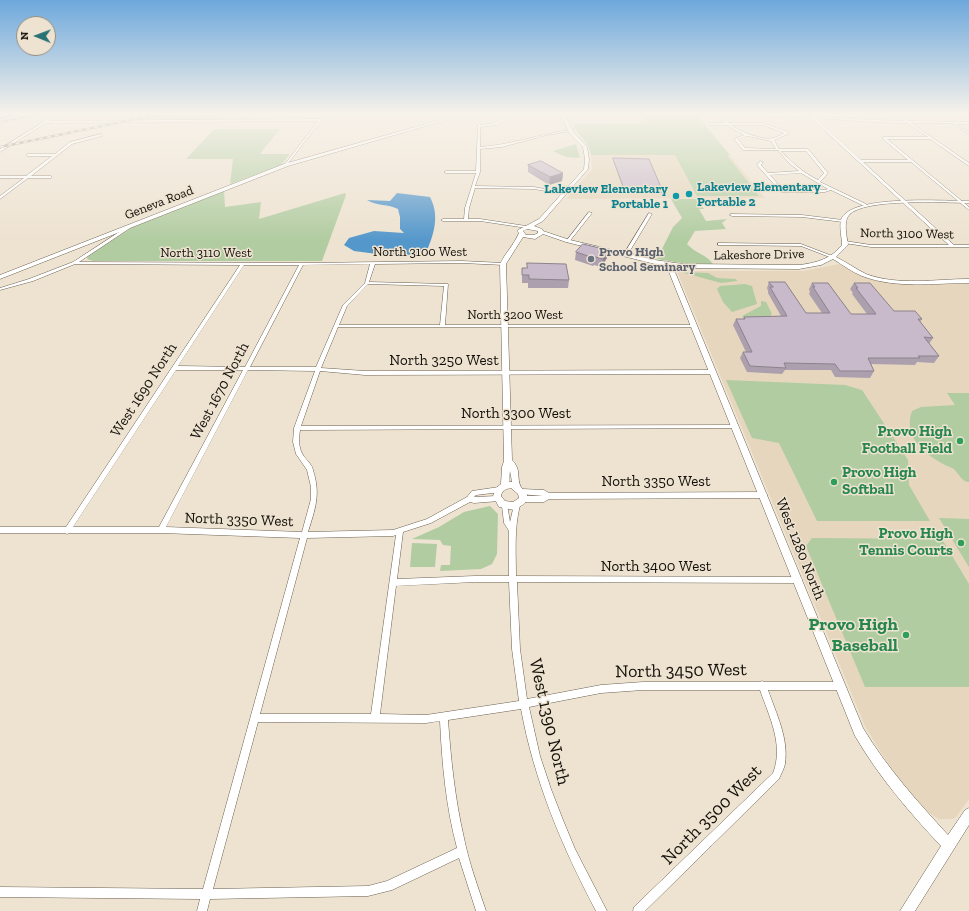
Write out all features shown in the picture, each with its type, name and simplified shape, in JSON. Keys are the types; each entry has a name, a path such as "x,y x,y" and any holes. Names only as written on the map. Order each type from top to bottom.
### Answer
{"street":[{"path":"0,198 53,157"},
{"path":"286,165 292,157"},
{"name":"Geneva Road","path":"0,277 286,165 315,157"},
{"path":"466,220 470,194 475,187 478,172 479,157"},
{"path":"503,264 505,258 520,241 521,230 541,220 586,169 586,157"},
{"path":"785,157 802,172 818,182 865,205"},
{"path":"812,157 826,173 818,182"},
{"path":"855,157 953,246"},
{"path":"905,157 969,209"},
{"path":"957,157 969,165"},
{"path":"860,161 910,161"},
{"path":"761,162 759,165 782,191 824,191 831,189"},
{"path":"446,172 478,172"},
{"path":"767,174 802,172"},
{"path":"0,177 50,177"},
{"path":"475,187 534,188 564,193"},
{"path":"845,242 843,221 852,210 865,205 904,202 969,202"},
{"path":"568,241 590,214"},
{"path":"626,254 650,214"},
{"path":"732,215 802,216 843,221"},
{"path":"443,220 466,220 528,227 538,233"},
{"path":"503,264 510,259 524,242 538,233 541,220"},
{"path":"494,223 528,237 538,233"},
{"path":"0,289 46,275 74,263 133,225"},
{"name":"Lakeshore Drive","path":"538,233 671,265 696,267 799,267 814,265 838,254 845,242"},
{"name":"North 3100 West","path":"845,242 871,246 969,246"},
{"path":"719,244 801,245 833,257 854,270 883,279 901,281 969,281"},
{"name":"North 3100 West","path":"337,263 462,262 503,264"},
{"name":"North 3110 West","path":"74,263 337,263"},
{"path":"202,911 314,498 314,487 310,469 300,454 296,442 297,428 318,369 345,304 367,283 373,263"},
{"name":"West 1690 North","path":"67,531 243,264"},
{"name":"West 1670 North","path":"161,530 302,264"},
{"name":"West 1390 North","path":"497,499 502,488 508,461 503,264"},
{"name":"West 1280 North","path":"671,265 672,272 764,495 859,732 876,761 911,806 948,844"},
{"path":"367,283 446,284 442,326"},
{"name":"North 3200 West","path":"337,326 694,326"},
{"name":"North 3250 West","path":"174,368 318,369 365,373 713,372"},
{"name":"North 3300 West","path":"297,428 736,427"},
{"name":"West 1390 North","path":"508,461 513,466 520,496 511,529 517,658 525,704 533,741 548,791 575,859 602,911"},
{"path":"502,488 520,496"},
{"name":"North 3350 West","path":"0,530 161,530 304,535 400,532 429,521 469,499 474,493 502,488"},
{"name":"North 3350 West","path":"520,496 544,499 548,496 764,495"},
{"path":"497,499 505,506 520,496"},
{"name":"North 3350 West","path":"469,499 497,499"},
{"name":"West 1390 North","path":"505,506 507,523 511,529"},
{"path":"375,719 400,532"},
{"name":"North 3400 West","path":"393,583 460,580 798,580"},
{"name":"North 3450 West","path":"255,718 406,719 444,717 622,687 762,685 840,686"},
{"name":"North 3500 West","path":"638,911 776,776 779,770 782,752 762,685"},
{"path":"444,717 451,805 462,851 481,911"},
{"path":"907,911 948,844 969,814"},
{"path":"0,892 206,894 377,889 398,882 462,851"}],"shaded area":[{"path":"591,157 731,157 765,198 566,199 592,169"},
{"path":"839,264 875,280 915,284 969,284 969,799 956,817 952,819 939,819 926,811 894,774 865,726 677,271 804,271"}],"green space":[{"path":"188,157 288,157 281,165 230,184 233,159 186,159"},
{"path":"566,157 580,157 580,158"},
{"path":"676,157 728,157 759,196 697,196"},
{"path":"224,190 225,207 261,202 259,219 345,193 346,195 322,261 93,261 87,259 88,256 134,226"},
{"path":"671,199 696,199 704,209 699,209 706,221 727,219 722,223 726,229 695,231 687,244 708,258 713,264 681,263 657,259 673,227 682,218"},
{"path":"681,272 708,273 717,278 736,279 737,281 721,283"},
{"path":"745,284 752,286 757,304 732,312 723,302 717,289 720,286"},
{"path":"761,301 766,302 772,314 769,317 745,319 742,316 761,306"},
{"path":"726,380 845,385 862,390 908,460 909,485 930,521 817,521 779,443 752,438"},
{"path":"947,393 969,393 969,482 962,479 954,469 944,465 928,455 917,443 910,428 912,411 921,407 955,405"},
{"path":"490,506 498,514 497,554 492,564 481,569 440,571 441,565 450,565 451,546 443,545 440,540 412,539 439,527 464,512"},
{"name":"Provo High Tennis Courts","path":"939,518 969,519 969,567"},
{"name":"Provo High Baseball","path":"812,538 942,539 969,584 969,687 865,687 806,546"},
{"path":"412,543 437,544 435,567 410,567"}],"water":[{"path":"397,193 430,197 433,203 435,222 433,235 428,248 416,255 377,254 354,251 344,245 349,238 374,231 404,233 400,229 398,209 367,200 390,201"}],"building":[{"path":"613,158 649,159 663,192 625,191"},
{"path":"541,161 563,173 550,177 528,165"},
{"path":"583,244 608,250 603,259 594,258 576,252"},
{"path":"527,263 566,264 569,280 529,279 529,275 522,275 522,268 527,268"},
{"path":"769,282 785,282 806,313 830,313 813,287 815,287 812,283 828,283 851,314 876,314 856,288 858,288 854,283 870,283 894,311 915,311 922,319 918,319 933,338 924,337 939,356 918,356 920,358 868,358 874,371 840,371 835,364 784,363 786,368 750,366 743,352 752,352 736,319 745,319 744,317 787,316 770,287 773,287"}],"place":[{"name":"Lakeview Elementary Portable 2","path":"689,194"},
{"name":"Lakeview Elementary Portable 1","path":"676,196"},
{"name":"Provo High School Seminary","path":"591,259"},
{"name":"Provo High Football Field","path":"960,441"},
{"name":"Provo High Softball","path":"834,482"},
{"name":"Provo High Tennis Courts","path":"961,543"},
{"name":"Provo High Baseball","path":"906,635"}]}
